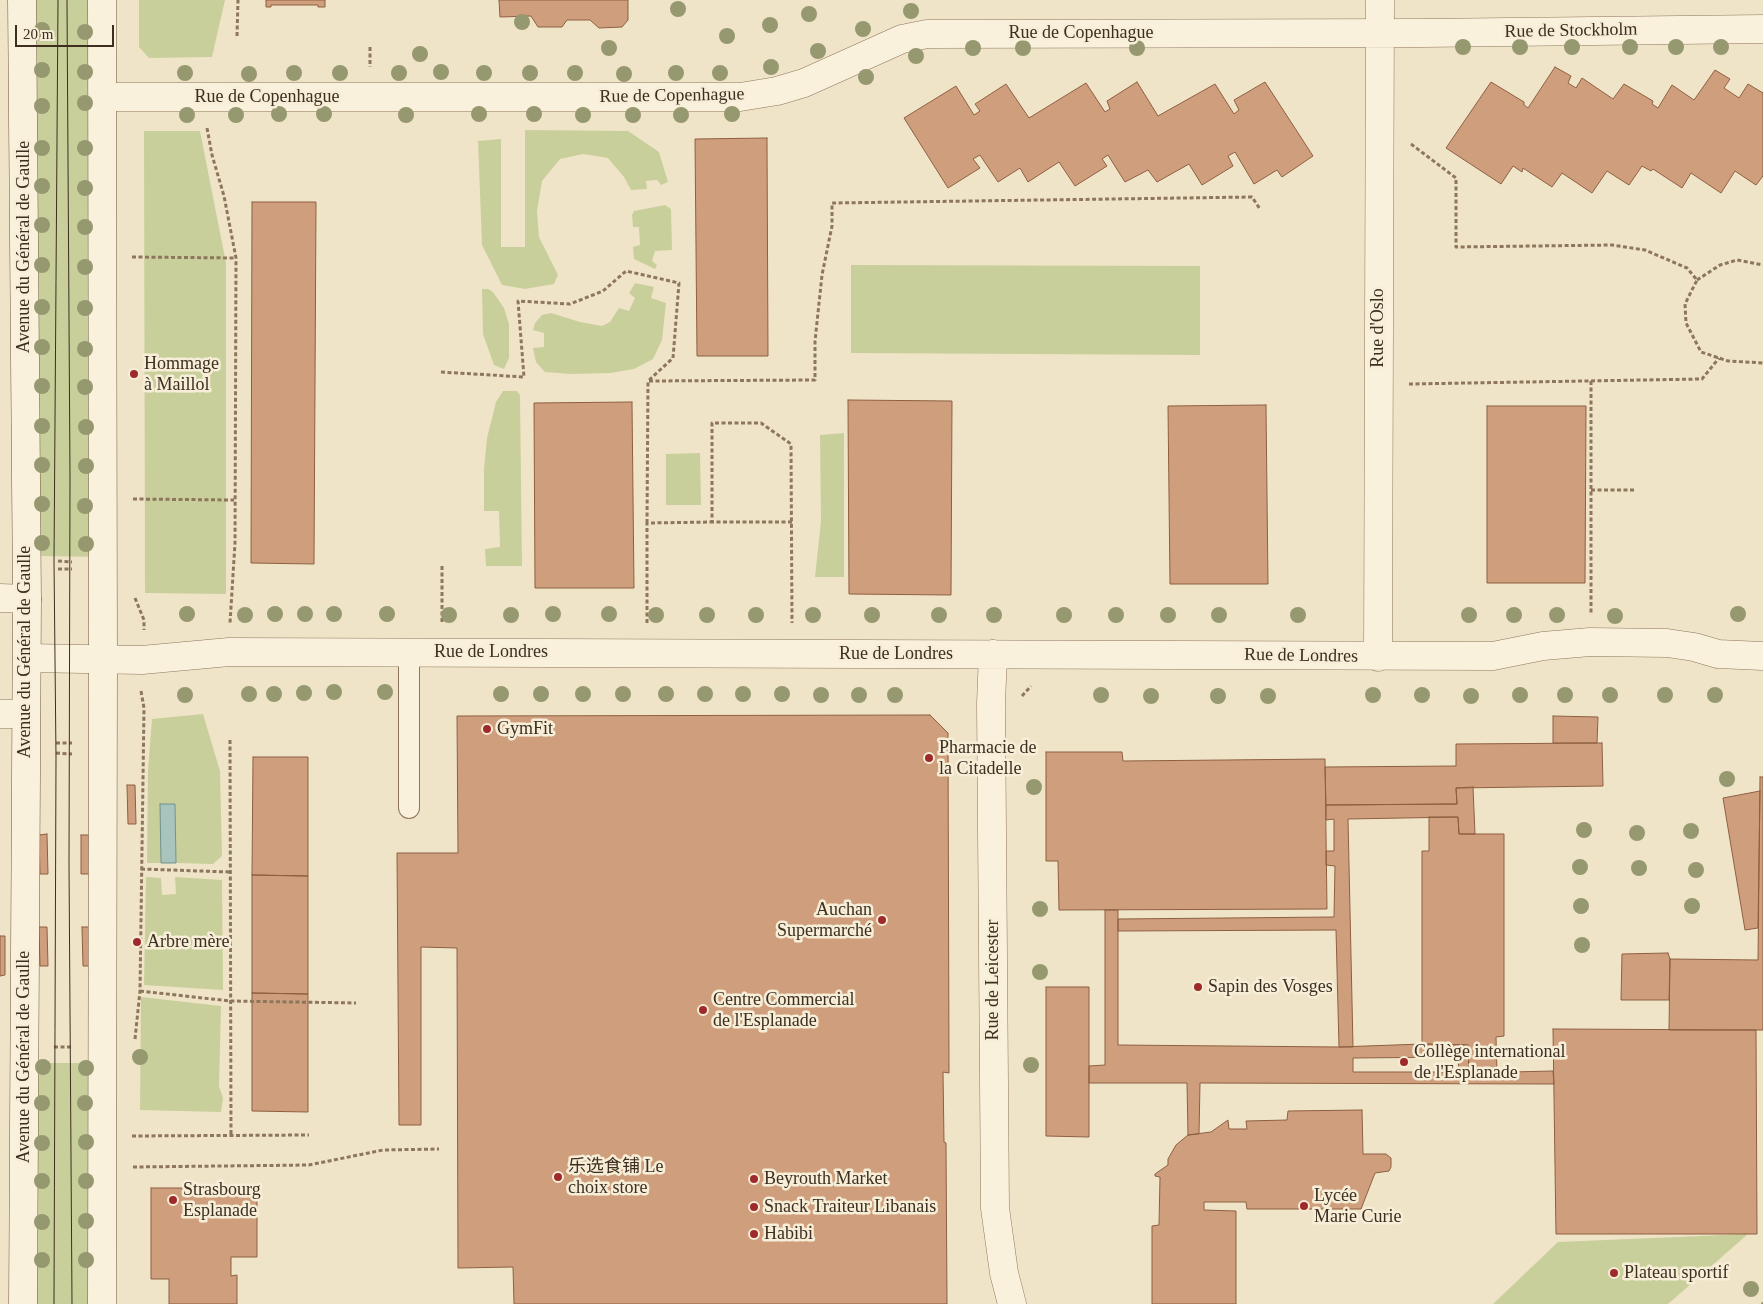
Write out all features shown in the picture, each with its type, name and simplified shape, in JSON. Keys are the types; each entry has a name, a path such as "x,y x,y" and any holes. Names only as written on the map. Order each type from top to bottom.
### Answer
{"street":[{"name":"Avenue du Général de Gaulle","path":"22,0 27,658 13,714 23,1304"},
{"path":"102,0 102,566 104,660 102,1304"},
{"name":"Rue d'Oslo","path":"1378,657 1380,0"},
{"name":"Rue de Stockholm","path":"1380,33 1763,29"},
{"name":"Rue de Copenhague","path":"103,97 740,97 777,91 804,83 902,40 927,34 1380,33"},
{"path":"0,598 27,599"},
{"name":"Rue de Londres","path":"27,658 142,660 229,652 1493,656 1543,646 1590,642 1666,643 1694,647 1718,654 1763,656"},
{"name":"Rue de Leicester","path":"993,654 991,704 995,1208 1004,1273 1012,1304"}],"lane":[{"path":"409,652 409,808"}],"path":[{"path":"237,36 238,0"},
{"path":"207,97 205,121 212,155 224,196 236,258 235,543 229,652"},
{"path":"1380,132 1401,136 1456,178 1456,248 1612,245 1645,250 1687,268 1697,280"},
{"path":"648,381 815,380 815,341 822,275 832,226 832,204 1252,197 1260,209"},
{"path":"128,257 236,258"},
{"path":"1763,266 1737,260 1720,265 1697,280 1684,304 1686,324 1702,352 1728,361 1763,363"},
{"path":"441,372 524,377 518,302 570,304 603,291 626,271 679,283 673,358 648,381 647,653"},
{"path":"1378,385 1702,379 1719,358"},
{"path":"1590,642 1591,381"},
{"path":"712,522 712,423 761,423 791,444 793,654"},
{"path":"1591,490 1634,490"},
{"path":"128,500 234,500"},
{"path":"647,523 792,522"},
{"path":"26,565 102,566"},
{"path":"26,565 102,566"},
{"path":"442,566 442,652"},
{"path":"230,740 231,1136"},
{"path":"141,869 230,872"},
{"path":"140,991 230,1001 356,1003"},
{"path":"103,1137 309,1135"},
{"path":"126,1167 309,1165 384,1150 439,1149"}],"green space":[{"path":"35,0 93,0 97,557 39,556"},
{"path":"139,0 225,0 212,57 149,58 139,47"},
{"path":"525,130 628,131 659,152 668,182 661,185 657,180 646,181 647,189 631,190 624,177 608,158 583,154 560,159 542,181 537,211 539,237 558,275 554,284 525,289 502,285 482,245 478,141 501,139 501,247 525,247"},
{"path":"144,131 200,131 226,263 226,594 145,593"},
{"path":"665,205 671,209 672,250 655,251 652,261 657,265 655,269 634,259 633,247 640,245 639,227 633,227 632,215 634,211"},
{"path":"851,265 1200,266 1200,355 851,353"},
{"path":"635,283 654,287 651,298 666,303 662,340 653,359 634,369 611,373 571,374 545,372 536,362 533,348 544,347 544,333 533,330 535,323 542,315 551,313 580,322 602,326 610,322 619,308 629,311 635,298 629,293"},
{"path":"482,289 488,289 493,292 504,308 509,324 509,358 504,369 494,365 483,334"},
{"path":"503,391 517,391 520,395 522,566 486,566 485,549 500,547 499,511 484,511 484,469 487,438 496,402"},
{"path":"844,433 844,577 815,577 821,521 820,435"},
{"path":"700,453 701,505 666,505 666,454"},
{"path":"203,714 220,771 222,856 213,864 176,863 175,804 161,804 161,863 147,863 148,770 152,719"},
{"path":"146,877 161,878 162,895 176,894 175,877 222,880 223,990 144,985"},
{"path":"141,997 221,1006 219,1086 223,1098 221,1112 140,1110"},
{"path":"36,1063 90,1063 90,1304 36,1304"},
{"name":"Plateau sportif","path":"1748,1234 1668,1304 1493,1304 1558,1242"}],"water":[{"path":"160,804 175,804 176,863 161,863"}],"building":[{"path":"266,0 325,0 325,7 318,7 318,5 271,5 271,7 266,7"},
{"path":"499,0 628,0 628,20 622,27 599,28 590,20 567,20 562,27 538,27 531,16 500,17"},
{"path":"1555,67 1571,76 1568,83 1576,88 1582,78 1613,99 1624,84 1653,101 1652,104 1658,108 1672,85 1694,100 1715,70 1730,79 1724,88 1739,98 1748,84 1763,93 1763,176 1756,185 1735,171 1721,193 1691,173 1682,188 1653,169 1651,171 1642,166 1629,185 1607,171 1592,193 1562,173 1552,187 1523,168 1522,172 1513,166 1501,184 1446,148 1491,82 1524,102 1524,105 1528,108"},
{"path":"1137,82 1158,116 1215,84 1234,114 1239,110 1234,100 1265,82 1313,156 1282,177 1277,170 1254,184 1235,152 1228,156 1233,166 1202,185 1189,164 1157,182 1148,170 1125,182 1108,155 1102,159 1107,166 1075,186 1059,162 1028,182 1020,168 998,182 980,155 973,159 980,168 948,188 904,118 956,86 974,115 980,111 975,104 1006,84 1029,118 1086,83 1105,112 1110,109 1107,101"},
{"path":"767,138 768,356 697,356 695,139"},
{"path":"252,202 316,202 314,564 251,563"},
{"path":"848,400 952,401 951,595 849,594"},
{"path":"632,402 634,588 535,588 534,403"},
{"path":"1266,405 1268,584 1170,584 1168,406"},
{"path":"1487,406 1586,406 1585,583 1487,583"},
{"name":"Centre Commercial de l'Esplanade","path":"930,715 948,733 949,1073 943,1072 944,1142 946,1143 947,1304 514,1304 513,1267 458,1268 457,948 421,947 421,1125 399,1125 397,853 458,853 457,716"},
{"path":"1553,716 1598,717 1597,743 1553,743"},
{"path":"1602,743 1603,786 1456,788 1457,804 1326,805 1325,767 1456,766 1456,744"},
{"path":"1046,752 1122,752 1123,761 1325,759 1327,909 1059,910 1058,861 1046,861"},
{"path":"253,757 308,757 308,876 252,875"},
{"path":"1760,777 1763,777 1763,1030 1669,1030 1670,959 1758,960"},
{"path":"127,785 135,785 136,824 128,824"},
{"path":"1473,787 1475,834 1459,834 1458,817 1348,819 1353,1047 1339,1047 1336,930 1118,931 1118,919 1334,917 1335,866 1326,865 1326,851 1334,851 1334,819 1326,820 1326,805 1457,804 1456,788"},
{"path":"1760,791 1758,928 1745,930 1723,798"},
{"path":"1429,817 1458,817 1459,834 1504,834 1504,1036 1496,1037 1497,1073 1469,1073 1468,1045 1422,1044 1422,851 1429,851"},
{"path":"47,834 48,874 40,874 39,835"},
{"path":"81,835 89,835 90,874 81,874"},
{"path":"252,875 308,876 308,994 252,993"},
{"path":"1105,910 1118,910 1118,1045 1339,1047 1422,1044 1468,1045 1469,1073 1553,1071 1554,1084 1200,1083 1199,1134 1188,1135 1187,1083 1089,1083 1089,1066 1105,1065","holes":["1458,1057 1459,1072 1353,1072 1353,1058"]},
{"path":"39,927 47,927 48,966 40,966"},
{"path":"82,927 90,927 91,966 83,966"},
{"path":"0,936 5,936 5,975 0,976"},
{"path":"1668,953 1670,959 1669,1000 1621,1000 1622,954"},
{"path":"1046,987 1089,987 1089,1137 1046,1136"},
{"path":"252,993 308,994 308,1112 252,1111"},
{"path":"1553,1029 1756,1030 1757,1234 1556,1234"},
{"name":"Lycée Marie Curie","path":"1362,1110 1363,1154 1386,1154 1391,1158 1391,1167 1389,1171 1375,1173 1361,1209 1247,1209 1246,1202 1204,1202 1204,1210 1236,1211 1236,1304 1152,1304 1152,1226 1159,1225 1160,1177 1155,1176 1155,1174 1168,1165 1168,1159 1176,1145 1188,1135 1211,1132 1228,1120 1229,1129 1247,1129 1246,1121 1287,1120 1288,1111"},
{"path":"151,1188 257,1188 257,1257 231,1257 231,1276 237,1275 237,1304 169,1304 169,1279 151,1279"}],"tram line":[{"path":"54,1304 56,757 54,561 58,0"},
{"path":"67,0 72,1304"}],"place":[{"name":"Hommage à Maillol","path":"134,374"},
{"name":"GymFit","path":"487,729"},
{"name":"Pharmacie de la Citadelle","path":"929,758"},
{"name":"Auchan Supermarché","path":"882,920"},
{"name":"Arbre mère","path":"137,942"},
{"name":"Sapin des Vosges","path":"1198,987"},
{"name":"Centre Commercial de l'Esplanade","path":"703,1010"},
{"name":"Collège international de l'Esplanade","path":"1404,1062"},
{"name":"乐选食铺 Le choix store","path":"558,1177"},
{"name":"Beyrouth Market","path":"754,1179"},
{"name":"Strasbourg Esplanade","path":"173,1200"},
{"name":"Lycée Marie Curie","path":"1304,1206"},
{"name":"Snack Traiteur Libanais","path":"754,1207"},
{"name":"Habibi","path":"754,1234"},
{"name":"Plateau sportif","path":"1614,1273"}]}
